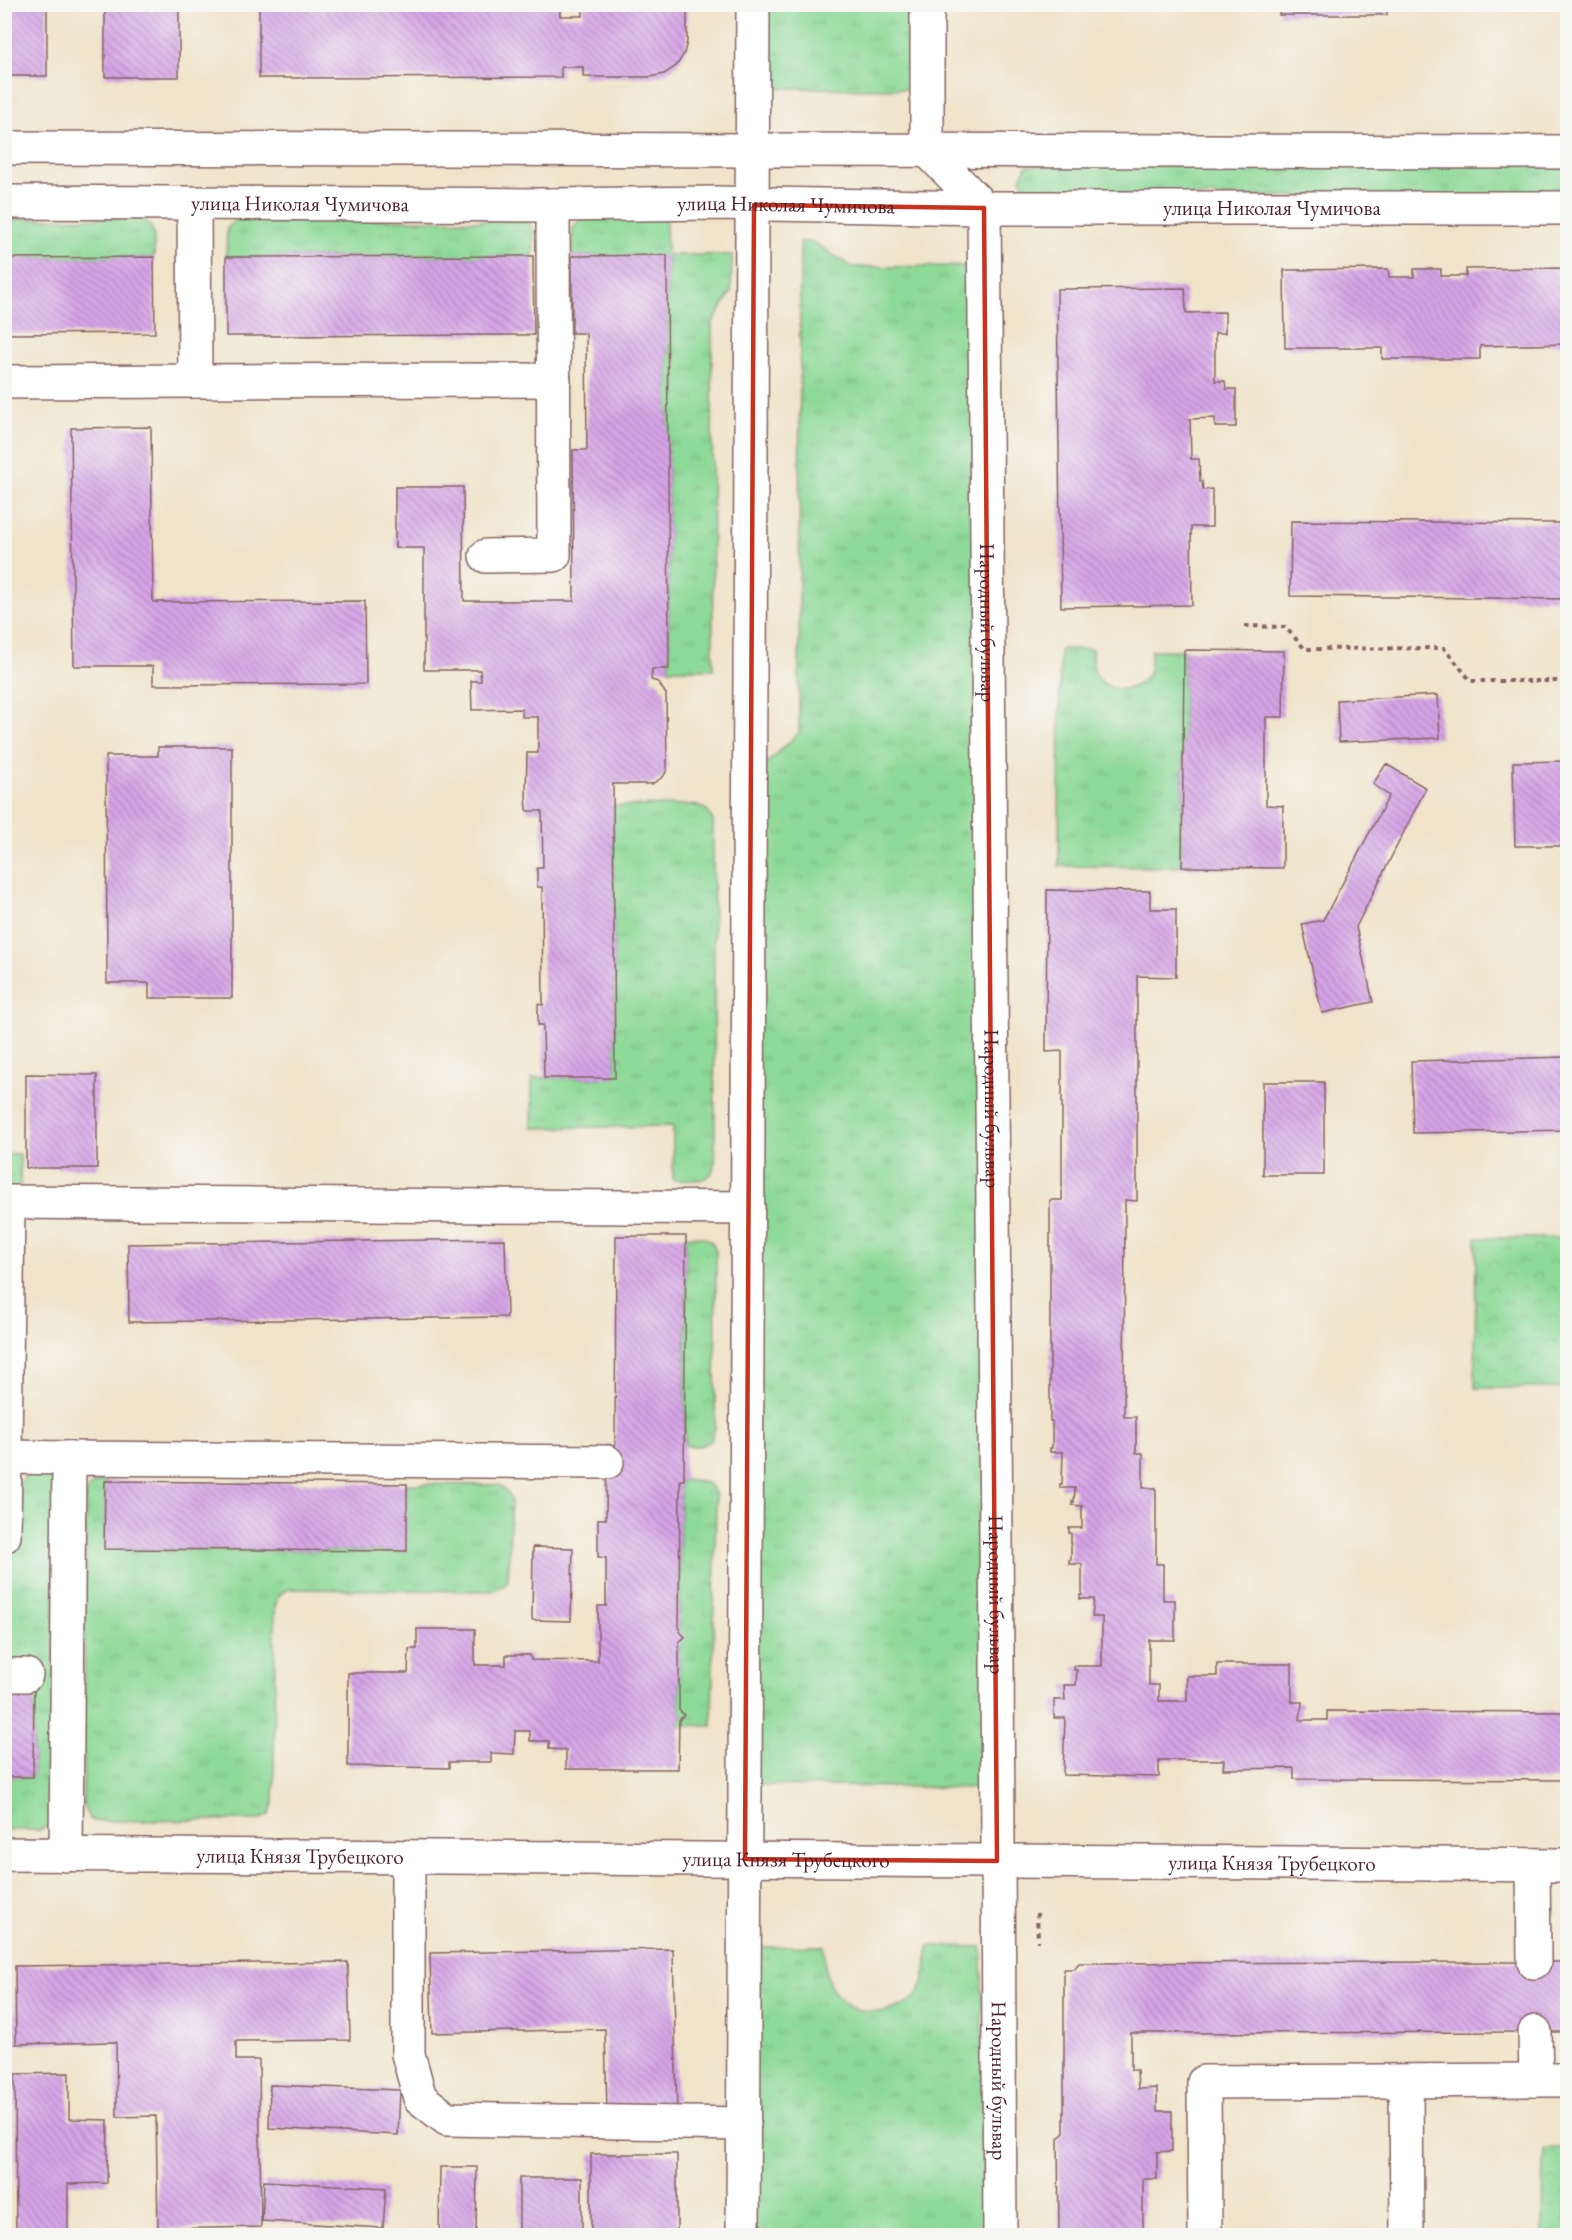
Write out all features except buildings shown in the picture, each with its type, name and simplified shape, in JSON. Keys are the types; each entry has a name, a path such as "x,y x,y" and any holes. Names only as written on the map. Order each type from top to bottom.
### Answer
{"street":[{"path":"743,2235 754,205 753,4"},
{"path":"927,4 927,150 984,208"},
{"path":"4,148 1568,152"},
{"name":"улица Николая Чумичова","path":"4,202 984,208 1568,208"},
{"path":"194,204 195,381"},
{"path":"486,556 554,555 553,205"},
{"name":"Народный бульвар","path":"984,208 1000,2235"},
{"path":"4,382 554,380"},
{"path":"4,1536 7,1457 8,1202 748,1208"},
{"path":"7,1457 607,1462"},
{"path":"66,1855 69,1458"},
{"name":"улица Князя Трубецкого","path":"4,1854 1568,1865"},
{"path":"408,1857 408,2054 420,2098 447,2119 744,2124"},
{"path":"1533,1865 1534,1962"},
{"path":"1205,2235 1204,2082 1552,2080 1535,2032"},
{"path":"1406,2082 1407,2235"}],"path":[{"path":"1245,626 1286,627 1305,649 1444,648 1472,681 1568,681"},
{"path":"1037,1912 1038,1942"}],"highlighted area":[{"path":"754,205 984,208 997,1861 745,1859"}],"green space":[{"path":"757,5 923,5 923,89 757,88"},
{"path":"1567,163 1568,198 1032,195 1026,191 1021,179 1026,166"},
{"path":"666,216 667,255 732,255 731,292 712,324 713,669 669,669 667,256 572,256 573,228 581,218"},
{"path":"137,218 149,223 152,228 154,257 5,258 4,219"},
{"path":"235,219 528,221 534,232 533,256 226,257 227,229"},
{"path":"800,242 813,242 852,267 981,266 993,1788 751,1785 753,776 799,733"},
{"path":"1060,649 1092,649 1093,666 1100,679 1106,685 1121,689 1129,688 1143,680 1149,670 1151,650 1184,650 1182,867 1059,866"},
{"path":"695,805 707,810 713,821 715,1163 710,1175 705,1178 673,1180 673,1126 532,1128 532,1078 615,1078 613,806"},
{"path":"5,1154 20,1154 20,1198 5,1198"},
{"path":"686,1236 709,1240 716,1252 715,1428 711,1441 699,1446 685,1446"},
{"path":"1476,1238 1567,1238 1567,1388 1475,1388"},
{"path":"44,1472 52,1476 56,1483 52,1824 40,1830 5,1830 4,1777 33,1777 34,1662 5,1662 4,1553 12,1548 18,1485 29,1473"},
{"path":"680,1480 702,1481 710,1486 716,1496 712,1726 679,1725 679,1720 684,1715 679,1710"},
{"path":"105,1481 105,1549 406,1551 407,1484 499,1485 509,1494 511,1500 508,1580 505,1585 492,1591 291,1589 285,1591 278,1597 275,1607 274,1802 269,1815 258,1820 94,1821 89,1818 83,1806 86,1499 92,1486"},
{"path":"824,1946 827,1978 833,1990 852,2007 870,2012 897,2008 915,1997 924,1978 928,1946 982,1947 984,2235 746,2236 748,1947"},
{"path":"1544,2148 1567,2148 1567,2235 1543,2235"}]}
